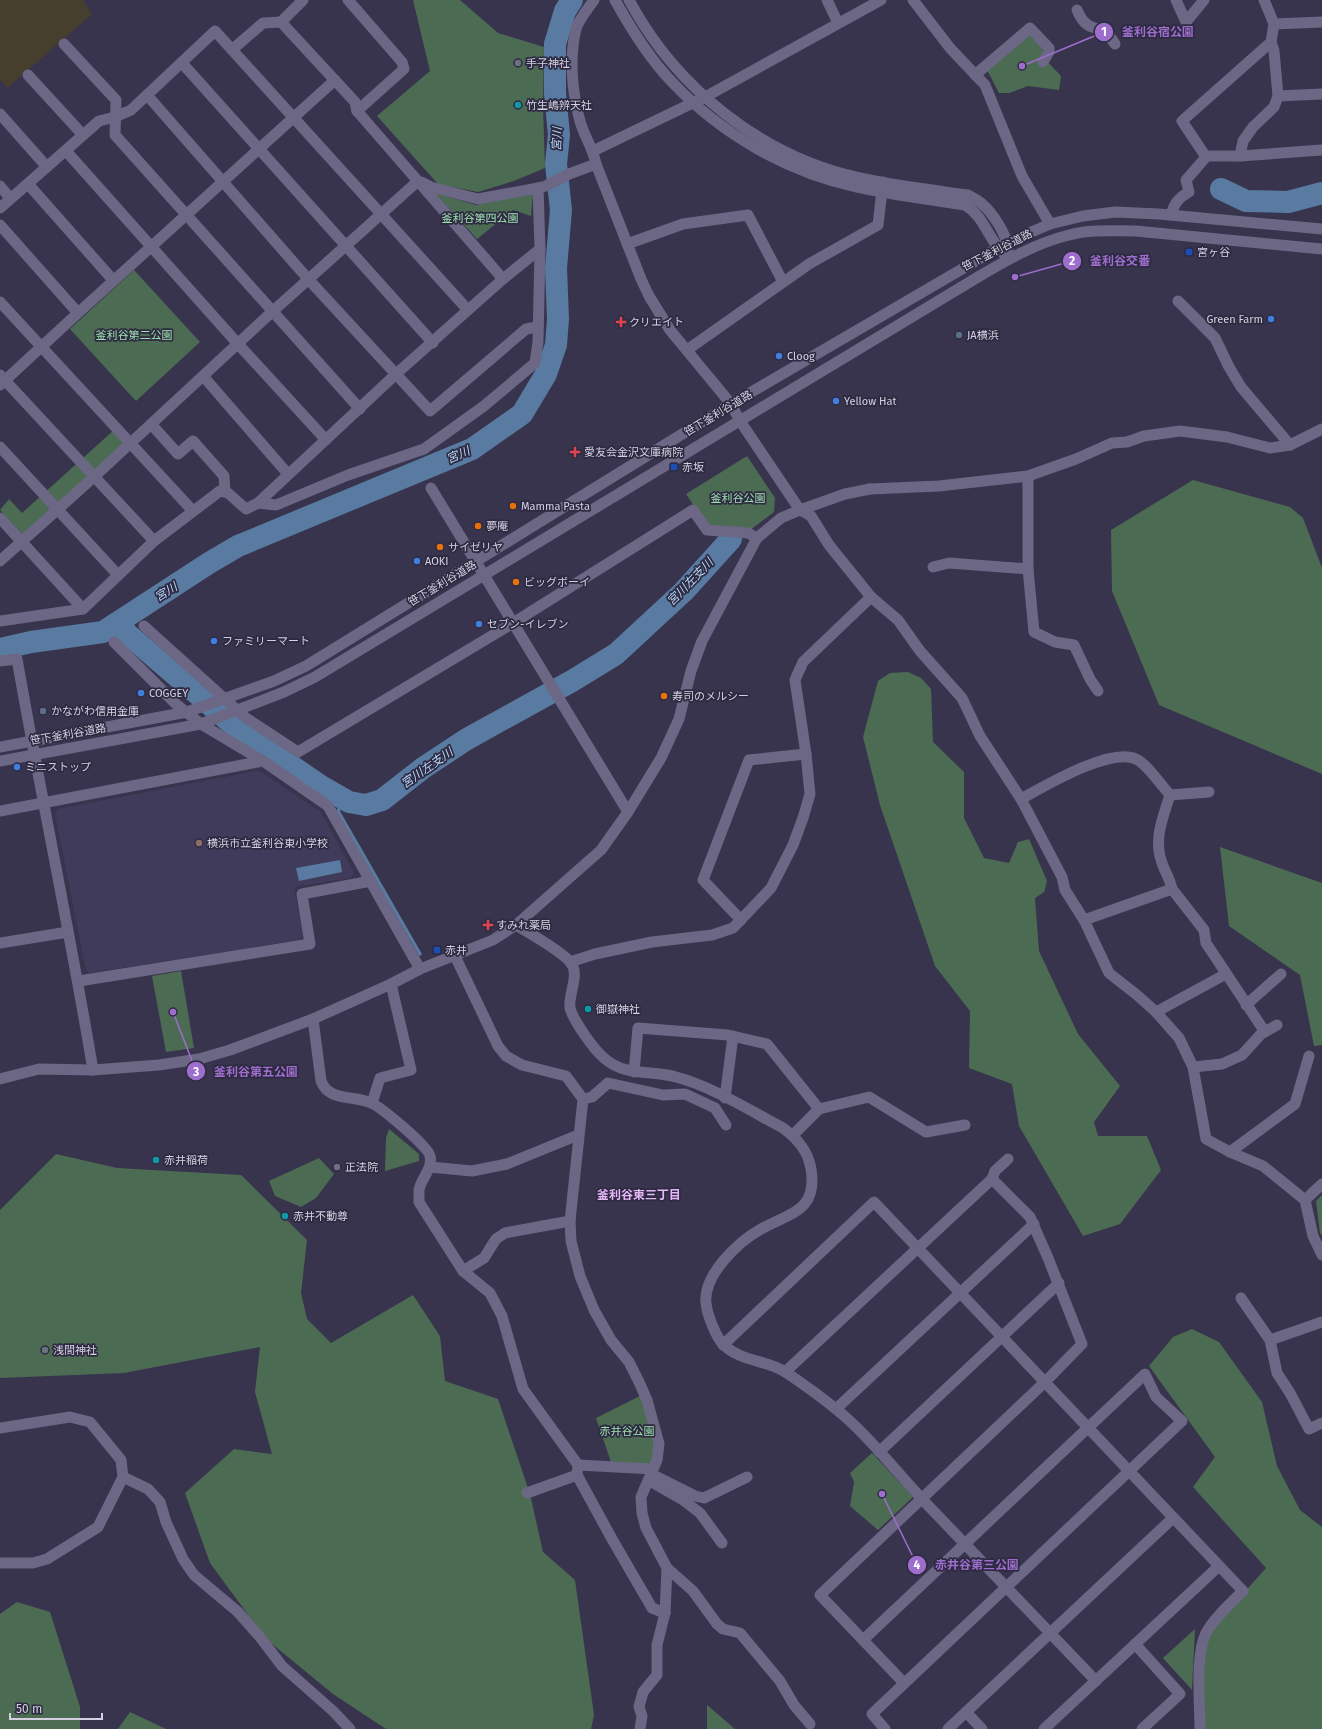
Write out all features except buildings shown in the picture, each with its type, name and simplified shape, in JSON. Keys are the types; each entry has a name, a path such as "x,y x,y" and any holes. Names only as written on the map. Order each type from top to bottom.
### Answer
{"street":[{"path":"233,49 263,23 281,22 303,0"},
{"path":"348,0 402,62 404,69 356,111"},
{"path":"594,0 576,28 572,57 574,91 585,136 593,151 596,164 649,296 670,330 731,404 740,421 800,510 811,516 829,545 871,597 898,620 920,652 962,698 980,736 1021,799 1062,877 1065,890 1084,920 1109,974 1138,995 1156,1012 1179,1038 1193,1067 1206,1140 1263,1166 1305,1200 1313,1236 1322,1255"},
{"path":"615,0 632,31 656,64 693,102 724,127 761,152 801,170 856,187 882,187"},
{"path":"629,0 642,25 667,58 705,97 766,143 805,161 882,187 965,204 974,210 1002,245 1009,258"},
{"path":"827,0 838,23"},
{"path":"593,151 705,97 881,0"},
{"path":"913,0 950,48 985,85 1022,176 1050,224"},
{"path":"1176,0 1186,22 1204,0"},
{"path":"1240,156 1246,136 1252,127 1274,107 1278,96 1274,52 1271,42 1274,24 1264,0"},
{"path":"1077,10 1081,19 1089,28 1106,31 1115,44"},
{"path":"281,22 355,102 356,111 503,279"},
{"path":"1274,24 1322,22"},
{"path":"975,75 1030,28 1049,48 1049,52 1043,62"},
{"path":"0,208 99,121 116,117 131,110 215,31 233,49 468,310"},
{"path":"1206,157 1182,121 1271,42"},
{"path":"64,44 116,100 115,135 360,409"},
{"path":"182,63 433,343"},
{"path":"28,75 83,135"},
{"path":"154,541 95,476 2,380 41,347 150,246 335,80"},
{"path":"1278,96 1322,94"},
{"path":"147,95 309,280 430,411 526,330 537,327"},
{"path":"0,114 47,167"},
{"path":"1171,215 1174,204 1189,192 1186,180 1206,157 1322,150"},
{"path":"66,151 238,344 326,440"},
{"path":"418,181 431,187 478,199 542,187 569,174 596,164"},
{"path":"0,561 95,476 273,311 418,181"},
{"path":"28,184 113,280"},
{"path":"0,186 10,198"},
{"path":"258,503 276,505 348,475 424,449 484,406 535,363 538,342 537,327 542,187"},
{"path":"687,350 809,264 878,225 882,187"},
{"name":"笹下釜利谷道路","path":"0,747 186,712 274,681 306,666 731,404 1002,245 1050,224 1083,216 1115,212 1171,215 1322,229"},
{"path":"627,244 683,224 748,215 783,282"},
{"path":"0,225 78,313"},
{"name":"笹下釜利谷道路","path":"0,762 201,724 238,711 315,677 483,574 1009,258 1033,247 1070,235 1107,230 1136,231 1322,249"},
{"path":"0,621 83,609 154,541 213,494 220,491 226,492 246,509 258,503 396,374 433,343 503,279 540,249"},
{"path":"1178,301 1215,338 1241,387 1290,445"},
{"path":"0,302 192,510"},
{"path":"203,376 288,474"},
{"path":"151,424 178,454 193,441 224,476 226,492"},
{"path":"0,1079 39,1070 93,1070 159,1065 199,1058 230,1050 312,1019 391,984 420,969 493,940 516,925 601,850 628,812 661,758 679,719 691,671 702,641 757,538 782,518 845,494 870,490 939,486 1028,476 1076,459 1112,442 1127,442 1144,436 1180,431 1227,437 1270,448 1290,445 1322,429"},
{"path":"0,447 118,575"},
{"path":"1028,476 1028,569 1034,632 1055,642 1074,645 1090,679 1098,691"},
{"path":"431,488 628,812"},
{"path":"144,626 246,718 298,752 512,623 693,510 707,530 748,533 757,538"},
{"path":"0,518 83,609"},
{"path":"933,567 949,563 1028,569"},
{"path":"570,962 594,954 652,942 712,935 733,928 771,888 793,845 810,794 806,754 795,680 803,662 871,597"},
{"path":"114,642 176,704 201,724 263,761 328,806 420,969"},
{"path":"0,661 17,659 78,982 93,1070"},
{"path":"741,920 703,880 749,760 806,754"},
{"path":"1021,799 1082,767 1124,756 1137,759 1170,795"},
{"path":"0,811 263,761"},
{"path":"1170,795 1209,792"},
{"path":"1170,795 1158,840 1161,862 1170,880 1172,889 1204,930 1206,943 1265,1032"},
{"path":"78,982 310,944 302,894 371,881"},
{"path":"1084,920 1172,889"},
{"path":"516,925 541,940 570,962 574,974 570,1008 581,1029 604,1058 620,1069 676,1077 725,1098 793,1135 806,1151 812,1178 810,1195 801,1207 788,1217 751,1235 713,1274 708,1285 706,1304 711,1321 723,1344 740,1356 785,1372 836,1409 879,1452 921,1498 966,1543 1096,1680"},
{"path":"0,943 68,932"},
{"path":"455,956 498,1046 506,1056 522,1065 566,1076 582,1099 578,1135 578,1158 570,1221 571,1241 578,1269 594,1310 611,1340 629,1362 647,1400 659,1444 657,1460 641,1497 642,1513 646,1528 667,1568 693,1591 717,1624 723,1629 740,1633 780,1681 794,1705 810,1724"},
{"path":"1156,1012 1226,974"},
{"path":"1246,1005 1281,974"},
{"path":"372,1103 380,1078 411,1070 391,984"},
{"path":"312,1019 321,1081 324,1088 334,1095 372,1103 424,1144 430,1155 430,1167 419,1189 420,1202 463,1271 490,1294 502,1316 523,1389 578,1470 612,1539 652,1608 665,1612"},
{"path":"1193,1067 1222,1064 1242,1055 1265,1032 1277,1025"},
{"path":"634,1072 638,1028 733,1036 767,1044 819,1109"},
{"path":"725,1098 733,1036"},
{"path":"1230,1152 1295,1104 1309,1056"},
{"path":"582,1099 592,1097 608,1083 663,1095 684,1094 715,1108 726,1126"},
{"path":"793,1135 819,1109 870,1097 926,1132 965,1125"},
{"path":"430,1167 472,1172 508,1164 578,1135"},
{"path":"785,1372 992,1179 995,1171 1008,1159"},
{"path":"904,1683 820,1595 1046,1381 1082,1344 1059,1283 1034,1224 1030,1217 992,1179"},
{"path":"1305,1200 1322,1184"},
{"path":"723,1344 874,1202 919,1247 1002,1337 1046,1381 1243,1591 1219,1616 1206,1633 1200,1650 1200,1729"},
{"path":"463,1271 484,1258 496,1239 505,1233 570,1221"},
{"path":"836,1409 1034,1224"},
{"path":"1313,1236 1322,1245"},
{"path":"879,1452 1059,1283"},
{"path":"1241,1298 1270,1340 1277,1373 1290,1393 1309,1429 1322,1423"},
{"path":"1270,1340 1322,1322"},
{"path":"863,1640 1145,1374 1156,1396 1182,1421 872,1714 884,1729"},
{"path":"0,1428 70,1417 90,1422 120,1460 123,1477 98,1528 47,1559 33,1563 0,1563"},
{"path":"527,1493 578,1470 651,1475 695,1496 704,1498 747,1477"},
{"path":"651,1475 700,1513 722,1543"},
{"path":"123,1477 148,1489 160,1502 166,1522 183,1559 194,1575 238,1612 260,1637 282,1666 333,1711 350,1729"},
{"path":"948,1729 1173,1518"},
{"path":"1044,1729 1219,1566"},
{"path":"640,1729 642,1716 639,1707 643,1692 657,1674 657,1645 665,1612 667,1568"},
{"path":"1135,1644 1180,1694 1142,1729"},
{"path":"966,1712 982,1729"}],"shaded area":[{"path":"0,0 83,0 92,14 7,88 0,79"},
{"name":"横浜市立釜利谷東小学校","path":"256,771 261,772 321,812 354,873 351,878 294,887 303,935 298,940 89,973 86,970 55,814 58,809"}],"green space":[{"path":"413,0 460,0 498,33 544,47 543,107 545,168 514,181 478,192 438,184 377,116 430,71"},
{"path":"1029,34 1043,49 1043,57 1061,76 1059,90 1028,86 1009,93 999,93 987,70"},
{"name":"釜利谷第四公園","path":"435,193 476,205 533,193 531,216 513,210 477,239"},
{"name":"釜利谷第二公園","path":"134,270 200,342 136,401 70,329"},
{"path":"114,430 126,443 23,535 0,510 9,499 22,513"},
{"name":"釜利谷公園","path":"747,456 775,498 774,512 750,530 714,529 706,524 686,494"},
{"path":"1193,480 1290,507 1303,518 1322,568 1322,774 1159,705 1112,591 1111,530"},
{"path":"908,672 921,678 931,689 933,742 964,772 964,818 984,858 1009,863 1018,842 1029,839 1047,881 1044,892 1035,898 1039,951 1078,1034 1120,1086 1094,1122 1098,1136 1147,1136 1161,1170 1120,1224 1083,1236 1019,1126 1012,1084 969,1068 970,1011 935,966 880,805 863,737 878,681 890,673"},
{"path":"1220,847 1322,883 1322,1045 1314,1046 1300,975 1229,926"},
{"path":"181,971 194,1048 166,1052 152,976"},
{"path":"389,1129 419,1154 419,1161 385,1171 386,1138"},
{"path":"56,1154 117,1168 241,1175 307,1240 301,1293 307,1319 331,1343 413,1295 440,1336 445,1381 498,1399 530,1494 543,1552 575,1580 594,1715 591,1729 386,1729 333,1694 266,1639 210,1563 185,1493 234,1449 272,1454 255,1392 260,1347 124,1373 0,1378 0,1210"},
{"path":"319,1158 334,1174 316,1198 301,1207 275,1196 269,1181"},
{"path":"1322,1195 1322,1236 1320,1233 1316,1201"},
{"path":"1192,1329 1219,1342 1262,1402 1277,1466 1300,1510 1322,1527 1322,1729 1201,1729 1206,1635 1266,1568 1193,1487 1215,1457 1149,1366 1173,1337"},
{"name":"赤井谷公園","path":"642,1395 657,1441 651,1466 611,1462 596,1418"},
{"path":"872,1453 913,1497 878,1530 850,1506 854,1482 850,1473"},
{"path":"17,1602 50,1612 80,1707 80,1729 0,1729 0,1614"},
{"path":"1195,1629 1192,1690 1163,1658"},
{"path":"707,1705 735,1729 707,1729"},
{"path":"130,1712 166,1729 118,1729"}],"water":[{"path":"340,860 342,872 299,881 296,868"}],"waterway":[{"name":"宮川","path":"0,649 31,642 103,632 209,563 238,546 472,449 522,414 546,374 556,345 558,319 556,268 561,210 556,164 559,135 555,93 555,44 565,11 572,0"},
{"name":"宮川左支川","path":"1221,189 1246,201 1288,202 1322,193"},
{"name":"宮川左支川","path":"116,624 239,730 321,786 349,802 366,805 382,800 423,768 467,739 572,681 616,654 684,591 731,539"},
{"path":"344,799 338,811 420,954"}],"place":[{"name":"手子神社","path":"518,63"},
{"name":"釜利谷宿公園","path":"1022,66"},
{"name":"竹生嶋辨天社","path":"518,105"},
{"name":"宮ヶ谷","path":"1189,252"},
{"name":"釜利谷交番","path":"1015,277"},
{"name":"Green Farm","path":"1271,319"},
{"name":"クリエイト","path":"621,322"},
{"name":"JA横浜","path":"959,335"},
{"name":"Cloog","path":"779,356"},
{"name":"Yellow Hat","path":"836,401"},
{"name":"愛友会金沢文庫病院","path":"575,452"},
{"name":"赤坂","path":"674,467"},
{"name":"Mamma Pasta","path":"513,506"},
{"name":"夢庵","path":"478,526"},
{"name":"サイゼリヤ","path":"440,547"},
{"name":"AOKI","path":"417,561"},
{"name":"ビッグボーイ","path":"516,582"},
{"name":"セブン-イレブン","path":"479,624"},
{"name":"ファミリーマート","path":"214,641"},
{"name":"COGGEY","path":"141,693"},
{"name":"寿司のメルシー","path":"664,696"},
{"name":"かながわ信用金庫","path":"43,711"},
{"name":"ミニストップ","path":"17,767"},
{"name":"横浜市立釜利谷東小学校","path":"199,843"},
{"name":"すみれ薬局","path":"488,925"},
{"name":"赤井","path":"437,950"},
{"name":"御嶽神社","path":"588,1009"},
{"name":"釜利谷第五公園","path":"173,1012"},
{"name":"赤井稲荷","path":"156,1160"},
{"name":"正法院","path":"337,1167"},
{"name":"赤井不動尊","path":"285,1216"},
{"name":"浅間神社","path":"45,1350"},
{"name":"赤井谷第三公園","path":"882,1494"}],"district":[{"name":"釜利谷東三丁目","path":"639,1195"}]}
